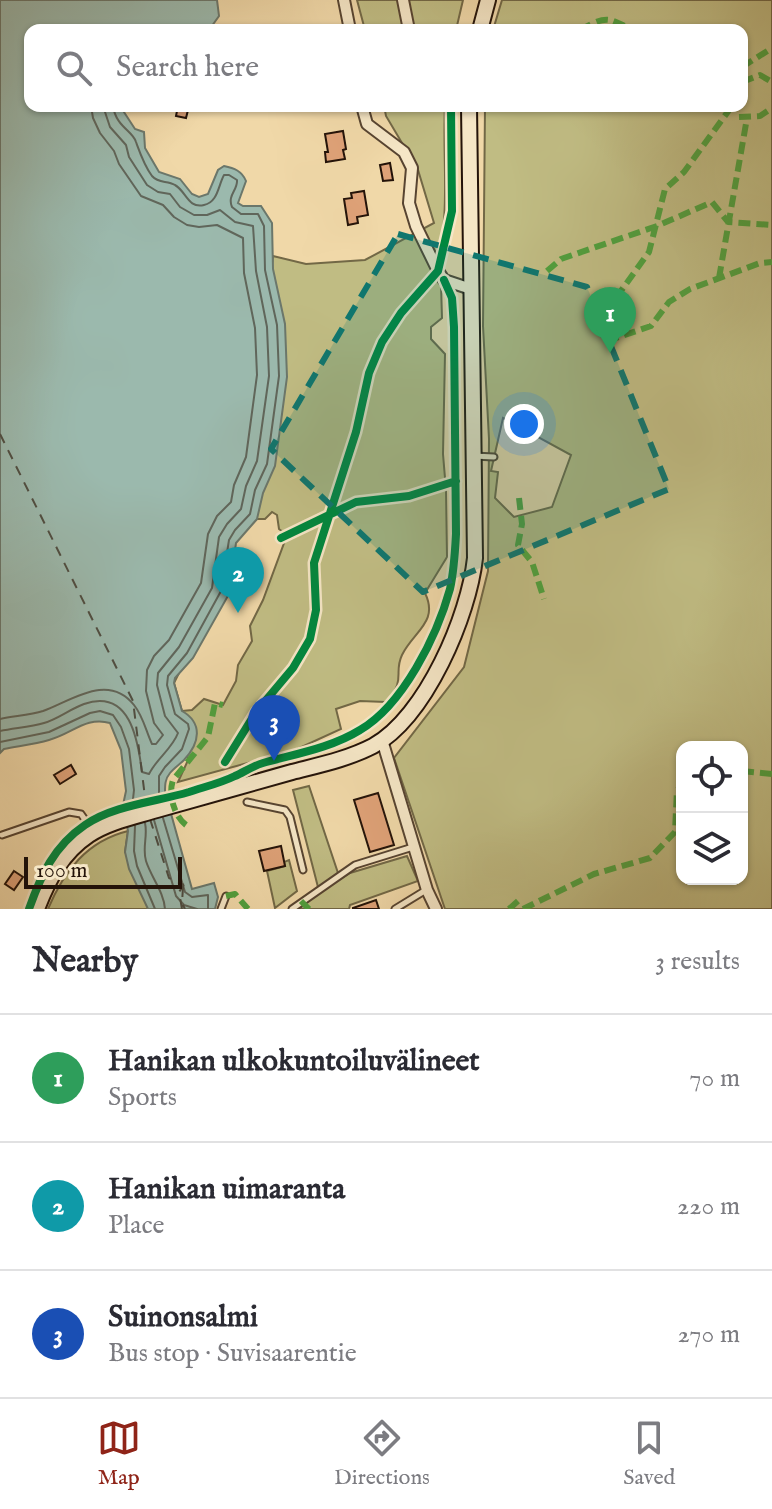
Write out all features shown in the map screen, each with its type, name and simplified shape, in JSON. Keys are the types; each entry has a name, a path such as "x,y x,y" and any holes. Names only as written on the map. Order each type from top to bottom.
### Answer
{"street":[{"path":"344,0 349,24"},
{"path":"403,0 408,24"},
{"path":"482,24 488,0"},
{"path":"364,112 367,124 404,152 412,168 409,203 416,226 438,271 444,280 471,289"},
{"path":"37,909 56,867 77,844 94,832 111,824 318,766 371,747 382,740 415,704 444,656 465,608 475,558 469,112"},
{"path":"382,740 427,890 436,909"}],"lane":[{"path":"473,456 494,457"},
{"path":"247,802 285,810 290,817 303,870"},
{"path":"2,835 69,812 81,814 94,832"},
{"path":"292,909 355,865 414,846"},
{"path":"395,909 427,890"},
{"path":"221,909 226,896"}],"highlighted area":[{"path":"398,234 587,287 669,489 423,592 271,449"}],"shaded area":[{"path":"357,0 463,0 457,24 363,24"},
{"path":"502,0 772,0 772,909 445,909 394,758 464,667 488,571 489,439 483,326 485,112 748,112 748,24 495,24","holes":["503,418 571,455 552,507 514,517 495,498 498,472 491,471"]},
{"path":"385,112 445,112 445,211 434,272 441,284 442,318 431,327 431,339 445,354 443,454 447,557 425,593 429,603 427,619 402,655 396,688 386,702 360,701 336,709 341,729 295,750 178,782 189,758 182,755 150,656 179,673 174,683 182,711 192,710 204,699 223,705 236,681 238,665 252,641 250,626 287,535 279,529 277,515 272,512 265,519 257,519 241,535 273,256 306,264 365,260 434,223 418,170"},
{"path":"309,786 340,879 350,873 407,856 418,881 350,905 349,909 299,909 319,891 293,790"},
{"path":"128,831 125,852 164,909 48,909 61,882 89,850"},
{"path":"289,860 297,891 275,908 267,871 285,866 284,862"}],"water":[{"path":"0,0 217,0 219,16 213,24 24,24 24,112 124,112 135,129 144,132 145,148 159,172 180,179 192,194 199,197 208,194 218,170 224,166 234,169 246,181 238,203 261,206 272,223 273,269 285,324 287,377 275,466 263,493 257,519 236,543 229,594 193,658 175,678 182,711 193,721 197,734 189,754 170,773 165,784 192,889 214,883 218,897 215,909 148,909 129,869 125,852 128,831 123,805 126,791 121,750 110,723 86,724 57,737 4,749 0,753"}],"pier":[{"path":"169,792 174,812 123,826 119,806"}],"building":[{"path":"177,112 188,112 186,118 176,116"},
{"path":"343,131 345,159 326,162 325,134"},
{"path":"390,163 393,180 383,181 380,165"},
{"path":"364,191 368,215 357,217 358,223 348,225 344,199 352,198 351,193"},
{"path":"71,765 76,774 60,784 54,775"},
{"path":"378,793 394,845 370,852 354,800"},
{"path":"281,846 285,866 264,871 259,851"},
{"path":"14,871 23,877 14,890 5,884"},
{"path":"376,900 379,909 353,909 353,908"}],"ferry route":[{"path":"0,434 133,701 146,805"},
{"path":"150,819 169,878 184,885"},
{"path":"182,909 179,892 184,885"},
{"path":"183,887 182,903 185,909"}],"marked path":[{"path":"591,24 606,20 621,24"},
{"path":"748,63 772,48"},
{"path":"748,80 760,75 772,82"},
{"path":"739,117 760,116 772,108"},
{"path":"595,327 649,252 665,189 684,172 728,112"},
{"path":"719,278 747,118"},
{"path":"547,271 561,259 657,226 712,202 728,222 772,225"},
{"path":"607,341 651,326 669,302 690,289 760,263 772,262"},
{"path":"519,498 522,524 518,545 532,562 544,599"},
{"path":"186,825 173,804 173,780 208,737 215,703 223,705"},
{"path":"748,772 772,774"},
{"path":"523,909 594,874 650,858 675,832 676,811"},
{"path":"226,896 235,894 248,909"},
{"path":"301,901 309,909"},
{"path":"509,909 518,901"}],"cycle path":[{"path":"225,762 256,712 293,668 310,639 316,610 314,563 356,432 369,373 382,342 401,313 438,271 452,211 451,112"},
{"path":"29,909 38,884 57,852 74,833 96,818 122,808 212,785 259,764 337,741 376,719 404,687 427,648 444,608 454,562 454,327 452,298 444,280"},
{"path":"281,538 356,502 409,496 456,481"}],"place":[{"name":"Hanikan ulkokuntoiluvälineet","path":"610,353"},
{"name":"Hanikan uimaranta","path":"238,613"},
{"name":"Suinonsalmi","path":"274,761"}]}
